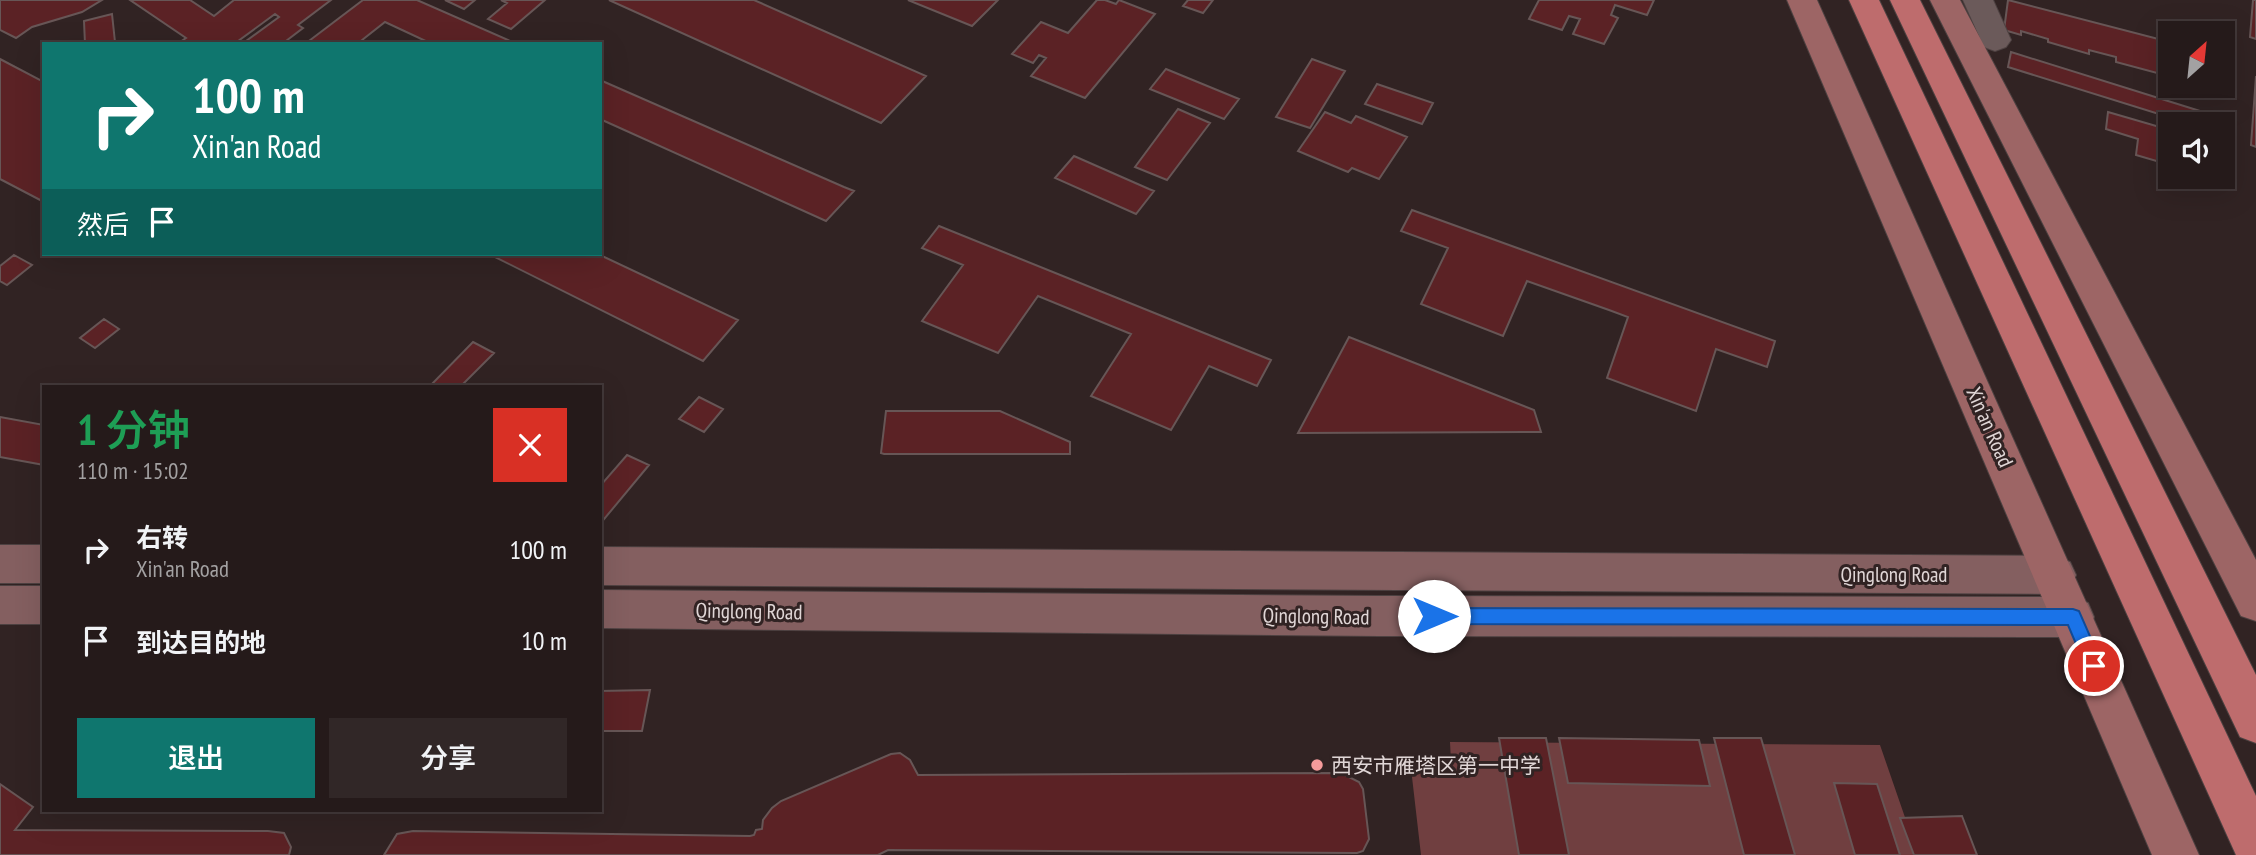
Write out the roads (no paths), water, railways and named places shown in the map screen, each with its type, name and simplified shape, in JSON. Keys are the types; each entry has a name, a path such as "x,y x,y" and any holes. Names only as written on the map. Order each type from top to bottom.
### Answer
{"highway":[{"path":"1864,0 2256,847"},
{"path":"1905,0 2256,722"}],"main road":[{"name":"Xin'an Road","path":"1802,0 2176,855"},
{"path":"1945,0 2256,602"}],"street":[{"path":"1978,0 1995,40"},
{"path":"0,564 42,564"},
{"name":"Qinglong Road","path":"602,566 2054,575"},
{"path":"0,605 42,605"},
{"name":"Qinglong Road","path":"602,609 1378,616 2073,617"}],"place":[{"name":"西安市雁塔区第一中学","path":"1317,765"}]}
